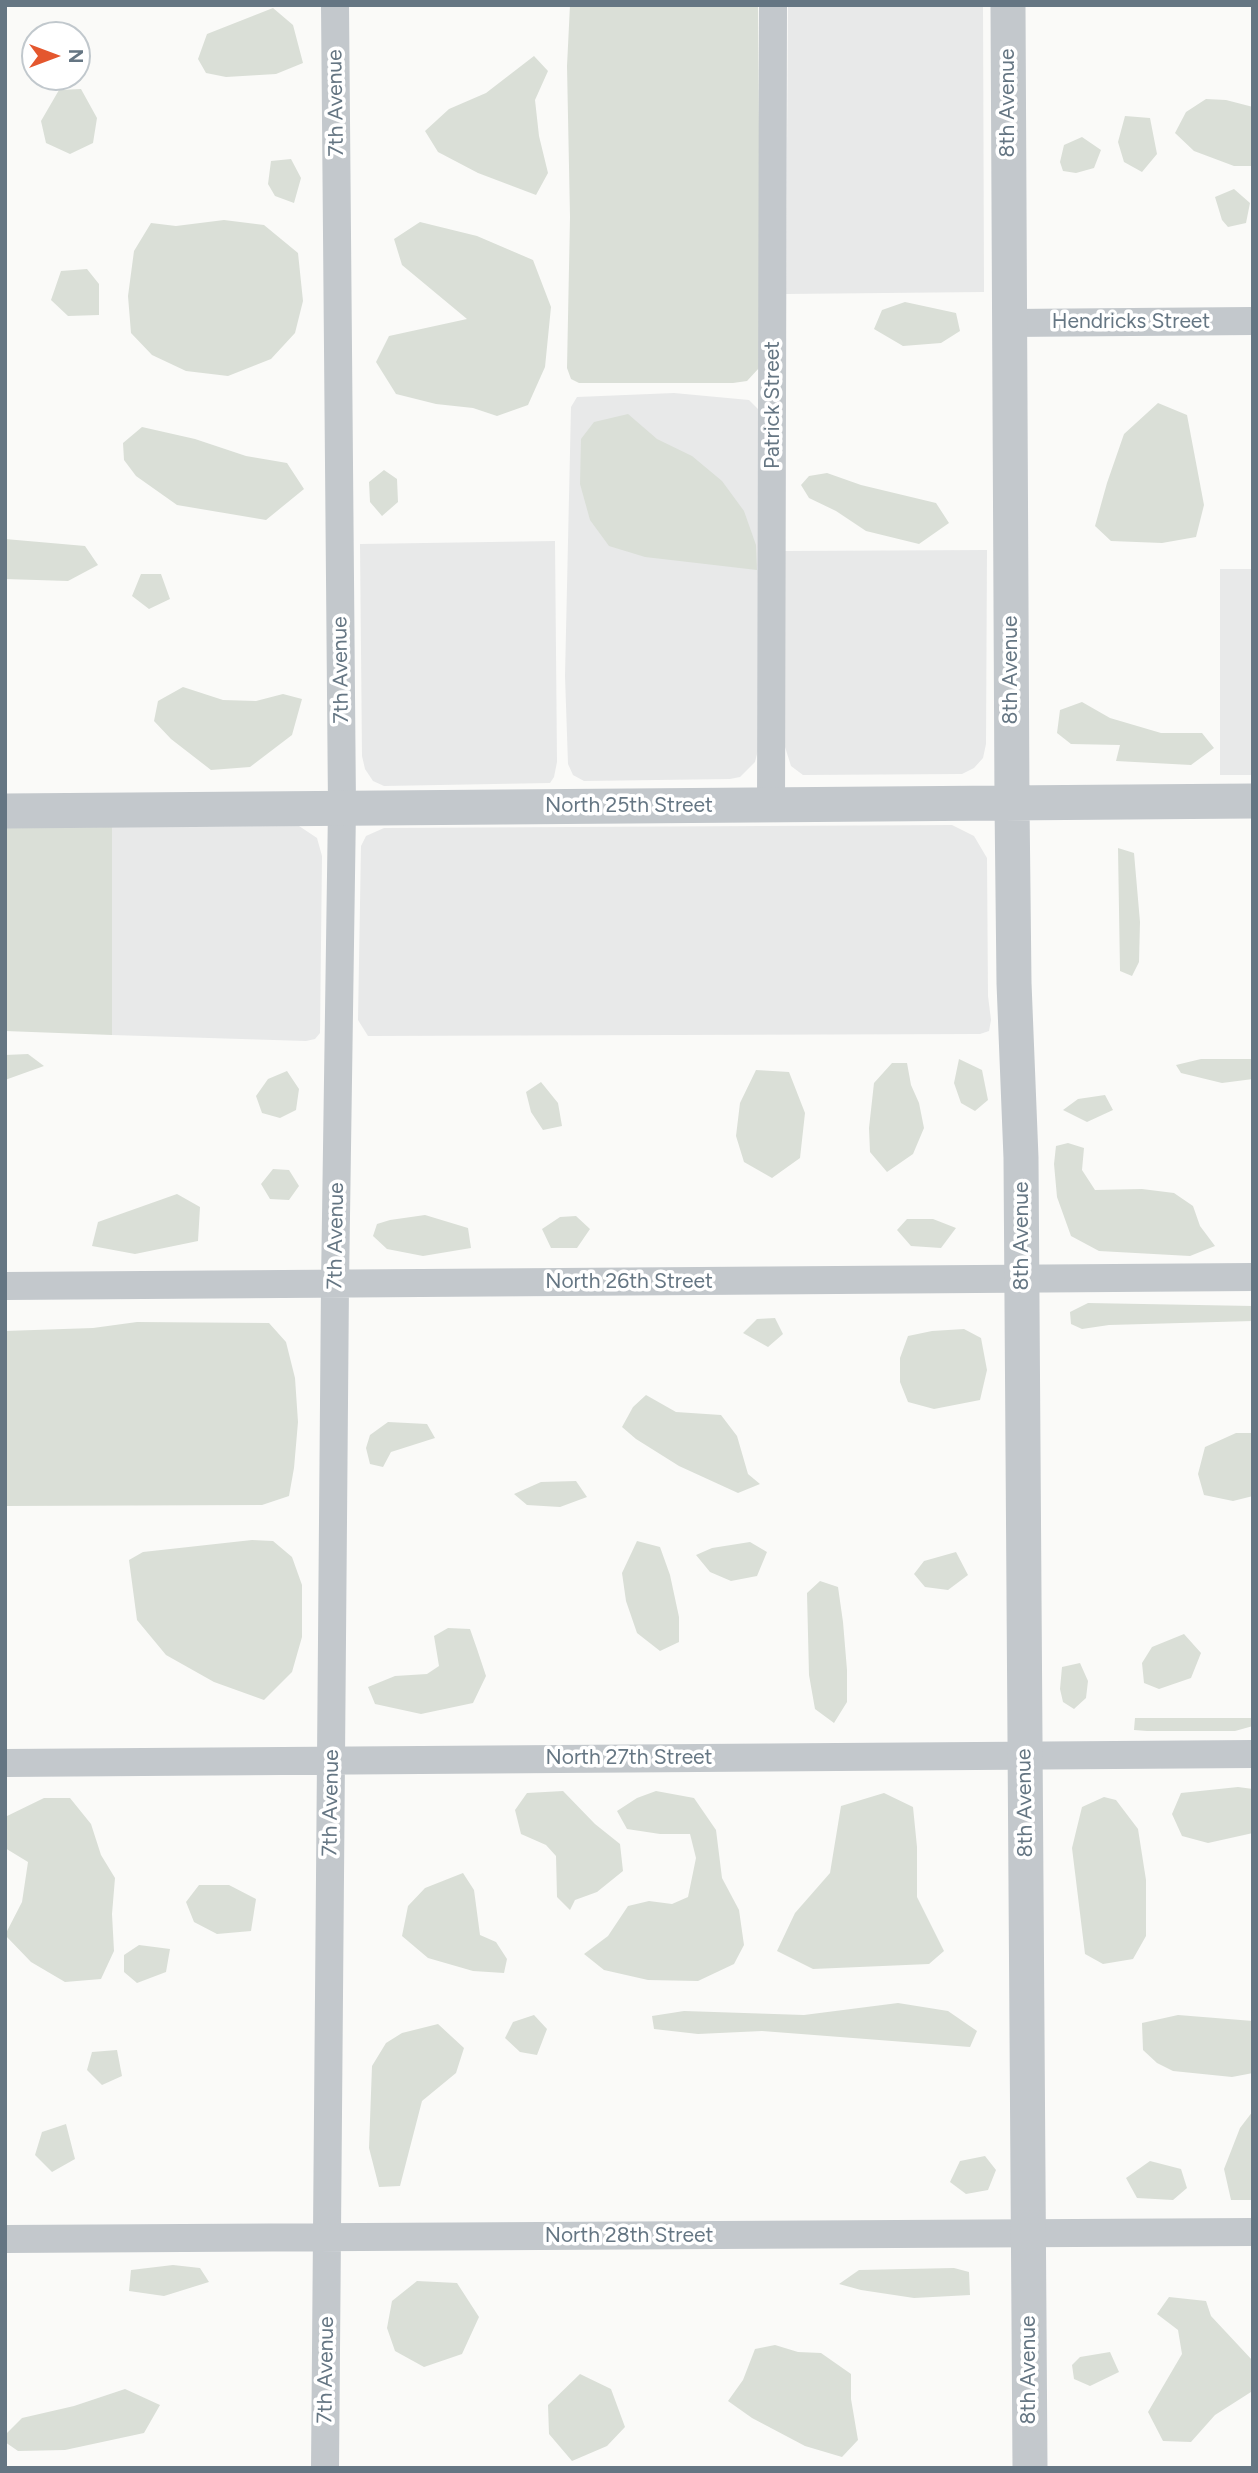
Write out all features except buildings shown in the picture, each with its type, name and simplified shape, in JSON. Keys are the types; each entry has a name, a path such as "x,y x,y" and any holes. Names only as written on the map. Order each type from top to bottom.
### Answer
{"street":[{"name":"7th Avenue","path":"325,2468 335,1284 342,808 335,5"},
{"name":"Patrick Street","path":"771,805 773,5"},
{"name":"8th Avenue","path":"1008,5 1012,803 1022,1280 1030,2468"},
{"name":"Hendricks Street","path":"1010,323 1253,321"},
{"name":"North 25th Street","path":"5,811 1253,801"},
{"name":"North 26th Street","path":"5,1286 1253,1278"},
{"name":"North 27th Street","path":"5,1763 1253,1754"},
{"name":"North 28th Street","path":"5,2239 1253,2232"}],"shaded area":[{"path":"570,5 758,5 761,360 759,368 747,381 579,383 571,379 567,368 570,217 567,66"},
{"path":"788,5 983,5 984,292 786,294"},
{"path":"273,8 293,25 303,63 276,74 226,77 206,73 198,59 207,34"},
{"path":"534,56 548,71 535,100 539,136 548,173 536,195 478,173 438,152 425,131 449,109 486,93"},
{"path":"58,91 82,91 97,118 93,143 70,154 46,143 41,121"},
{"path":"1206,99 1226,100 1253,107 1253,166 1234,166 1194,151 1175,133 1186,112"},
{"path":"1125,116 1150,118 1157,154 1142,172 1124,162 1118,142"},
{"path":"1082,137 1101,150 1094,168 1076,173 1063,171 1060,162 1064,145"},
{"path":"291,159 301,178 294,203 275,196 268,184 271,161"},
{"path":"1234,189 1250,203 1246,223 1228,227 1222,220 1215,197"},
{"path":"224,220 264,225 298,253 303,301 295,333 271,359 228,376 186,371 152,355 131,333 128,296 134,251 151,223 176,226"},
{"path":"420,222 477,236 533,260 551,307 545,367 528,405 497,416 473,408 436,404 396,394 376,362 389,336 467,319 402,265 394,239"},
{"path":"87,269 99,284 99,315 68,316 51,300 61,271"},
{"path":"905,302 956,313 960,331 941,343 903,346 874,329 882,310"},
{"path":"674,393 749,400 759,410 758,750 755,762 740,777 730,779 584,781 573,775 568,764 565,676 571,407 577,397"},
{"path":"1158,403 1187,415 1204,505 1196,537 1162,543 1111,541 1095,526 1107,483 1124,434"},
{"path":"628,414 657,439 692,456 722,481 744,511 756,545 757,570 645,557 609,546 590,520 580,484 581,439 594,422"},
{"path":"142,427 195,439 246,456 287,463 304,489 266,520 177,505 136,476 124,460 123,443"},
{"path":"384,470 397,479 398,502 382,516 370,502 369,482"},
{"path":"827,473 861,485 936,503 949,523 919,544 866,531 836,511 809,498 801,485 809,476"},
{"path":"5,539 85,546 98,565 68,581 5,579"},
{"path":"555,541 557,762 550,783 384,786 373,781 365,769 362,756 360,544"},
{"path":"987,550 986,744 983,758 974,768 962,774 803,775 791,766 785,747 785,551"},
{"path":"1220,569 1253,569 1253,775 1220,775"},
{"path":"141,574 161,574 170,599 149,609 132,596"},
{"path":"183,687 223,700 256,701 283,694 302,699 292,735 250,767 211,770 171,739 154,721 158,701"},
{"path":"1082,702 1110,718 1161,733 1202,733 1214,748 1191,765 1116,761 1120,745 1071,744 1057,733 1060,710"},
{"path":"952,825 974,836 987,858 988,996 991,1020 989,1031 980,1034 368,1036 358,1020 361,846 366,836 384,828"},
{"path":"299,826 317,838 322,856 320,1033 315,1039 306,1041 112,1035 112,827"},
{"path":"112,827 112,1035 5,1031 5,828"},
{"path":"1118,848 1134,853 1140,922 1139,962 1132,976 1120,971"},
{"path":"28,1054 44,1066 5,1080 5,1055"},
{"path":"959,1059 982,1070 988,1100 975,1111 961,1103 954,1083"},
{"path":"1201,1059 1253,1059 1253,1079 1222,1083 1181,1073 1176,1065"},
{"path":"892,1063 907,1063 924,1128 913,1154 887,1172 870,1152 869,1128 874,1083"},
{"path":"756,1070 789,1072 805,1113 800,1158 772,1178 744,1162 736,1136 740,1103"},
{"path":"287,1071 299,1089 296,1110 280,1118 262,1113 256,1096 268,1079"},
{"path":"541,1082 558,1103 562,1126 543,1130 531,1112 526,1092"},
{"path":"1105,1095 1113,1110 1087,1122 1063,1110 1078,1099"},
{"path":"1068,1143 1084,1148 1082,1170 1095,1190 1142,1189 1174,1193 1193,1206 1200,1226 1215,1246 1190,1256 1099,1251 1071,1236 1057,1197 1054,1164 1056,1146"},
{"path":"273,1169 289,1170 299,1186 289,1200 270,1199 261,1184"},
{"path":"177,1194 200,1207 198,1241 135,1254 92,1246 98,1222"},
{"path":"425,1215 468,1228 471,1248 423,1256 387,1249 373,1236 377,1224"},
{"path":"576,1216 590,1229 577,1248 551,1248 542,1229 560,1217"},
{"path":"907,1219 933,1219 956,1228 941,1248 911,1246 897,1230"},
{"path":"1088,1303 1253,1306 1253,1321 1109,1325 1082,1329 1071,1324 1070,1312"},
{"path":"775,1318 783,1334 768,1347 743,1333 757,1319"},
{"path":"137,1322 269,1323 286,1342 295,1378 298,1422 289,1496 262,1505 5,1506 5,1331 93,1328"},
{"path":"964,1329 981,1338 987,1370 980,1400 934,1409 908,1402 900,1382 900,1358 908,1336"},
{"path":"646,1395 676,1412 721,1415 737,1436 748,1474 760,1484 738,1493 679,1466 636,1439 622,1427 633,1407"},
{"path":"388,1422 427,1424 435,1438 391,1452 383,1467 370,1464 366,1448 370,1435"},
{"path":"1236,1433 1253,1433 1253,1496 1233,1501 1204,1495 1198,1474 1205,1447"},
{"path":"576,1481 587,1497 560,1507 527,1505 514,1494 541,1482"},
{"path":"252,1540 273,1541 292,1557 302,1585 302,1637 292,1672 264,1700 214,1682 166,1655 137,1620 129,1560 143,1552"},
{"path":"637,1541 660,1547 670,1575 679,1617 679,1642 660,1651 637,1633 626,1601 622,1573"},
{"path":"750,1542 767,1552 757,1576 731,1581 710,1572 696,1555 712,1548"},
{"path":"956,1552 968,1575 948,1590 925,1587 914,1574 924,1561"},
{"path":"820,1581 838,1587 843,1622 847,1702 834,1723 815,1709 809,1675 807,1593"},
{"path":"448,1628 470,1629 486,1676 473,1703 421,1714 375,1704 368,1687 395,1676 427,1674 439,1666 434,1636"},
{"path":"1184,1634 1201,1653 1191,1678 1159,1689 1144,1683 1142,1663 1152,1647"},
{"path":"1080,1663 1088,1681 1086,1698 1074,1709 1063,1702 1060,1689 1062,1667"},
{"path":"1135,1718 1252,1718 1253,1726 1235,1731 1147,1731 1134,1730"},
{"path":"1238,1787 1253,1789 1253,1833 1208,1843 1182,1836 1172,1814 1181,1793"},
{"path":"563,1791 595,1824 620,1844 623,1871 597,1892 575,1900 570,1910 557,1897 556,1856 546,1845 521,1834 515,1810 527,1793"},
{"path":"656,1791 694,1798 716,1830 722,1878 739,1910 744,1945 734,1964 698,1981 648,1980 604,1970 584,1954 608,1936 628,1906 649,1901 672,1904 688,1897 696,1858 690,1834 660,1834 627,1829 617,1811 637,1798"},
{"path":"884,1793 913,1807 917,1847 917,1897 944,1951 929,1964 813,1969 777,1951 795,1913 830,1873 841,1806"},
{"path":"1104,1797 1116,1800 1138,1829 1146,1880 1146,1936 1133,1959 1103,1964 1085,1954 1072,1848 1082,1807"},
{"path":"44,1798 70,1798 91,1824 101,1855 115,1878 112,1914 114,1951 101,1979 65,1982 31,1962 5,1935 22,1902 28,1862 5,1848 5,1817"},
{"path":"463,1873 474,1890 480,1935 496,1942 507,1959 504,1973 473,1971 428,1958 402,1936 408,1906 425,1888"},
{"path":"199,1885 229,1885 256,1899 251,1931 217,1934 194,1922 186,1902"},
{"path":"139,1945 170,1949 166,1972 137,1983 124,1972 124,1955"},
{"path":"898,2003 948,2011 977,2031 970,2047 762,2031 698,2034 654,2029 652,2016 684,2011 804,2015"},
{"path":"534,2015 547,2029 537,2055 520,2052 505,2038 513,2022"},
{"path":"1178,2015 1253,2021 1253,2073 1232,2077 1173,2071 1157,2063 1143,2050 1142,2023"},
{"path":"438,2024 464,2048 456,2073 422,2101 400,2186 379,2187 369,2148 372,2066 386,2043 402,2033"},
{"path":"117,2050 122,2076 102,2085 87,2070 92,2052"},
{"path":"1253,2111 1253,2200 1231,2200 1224,2169 1240,2128"},
{"path":"66,2124 75,2159 52,2172 35,2155 42,2132"},
{"path":"985,2156 996,2170 988,2190 966,2194 950,2182 960,2161"},
{"path":"1150,2161 1181,2169 1187,2188 1173,2200 1137,2198 1126,2178"},
{"path":"173,2265 200,2268 209,2282 164,2296 129,2291 131,2270"},
{"path":"954,2268 969,2272 970,2295 914,2298 839,2284 859,2270"},
{"path":"417,2281 457,2283 479,2317 462,2354 424,2367 395,2351 387,2328 392,2301"},
{"path":"1169,2297 1206,2301 1211,2316 1253,2361 1251,2392 1215,2415 1191,2442 1163,2441 1148,2412 1182,2354 1178,2330 1157,2314"},
{"path":"775,2345 798,2352 821,2353 851,2374 851,2399 858,2440 842,2457 805,2446 752,2418 728,2401 743,2380 755,2349"},
{"path":"1110,2352 1119,2372 1090,2386 1074,2379 1072,2365 1080,2357"},
{"path":"580,2374 611,2389 625,2427 607,2446 572,2461 549,2434 548,2405"},
{"path":"125,2389 160,2405 144,2433 65,2450 18,2451 5,2442 5,2435 22,2418 74,2406"}]}
